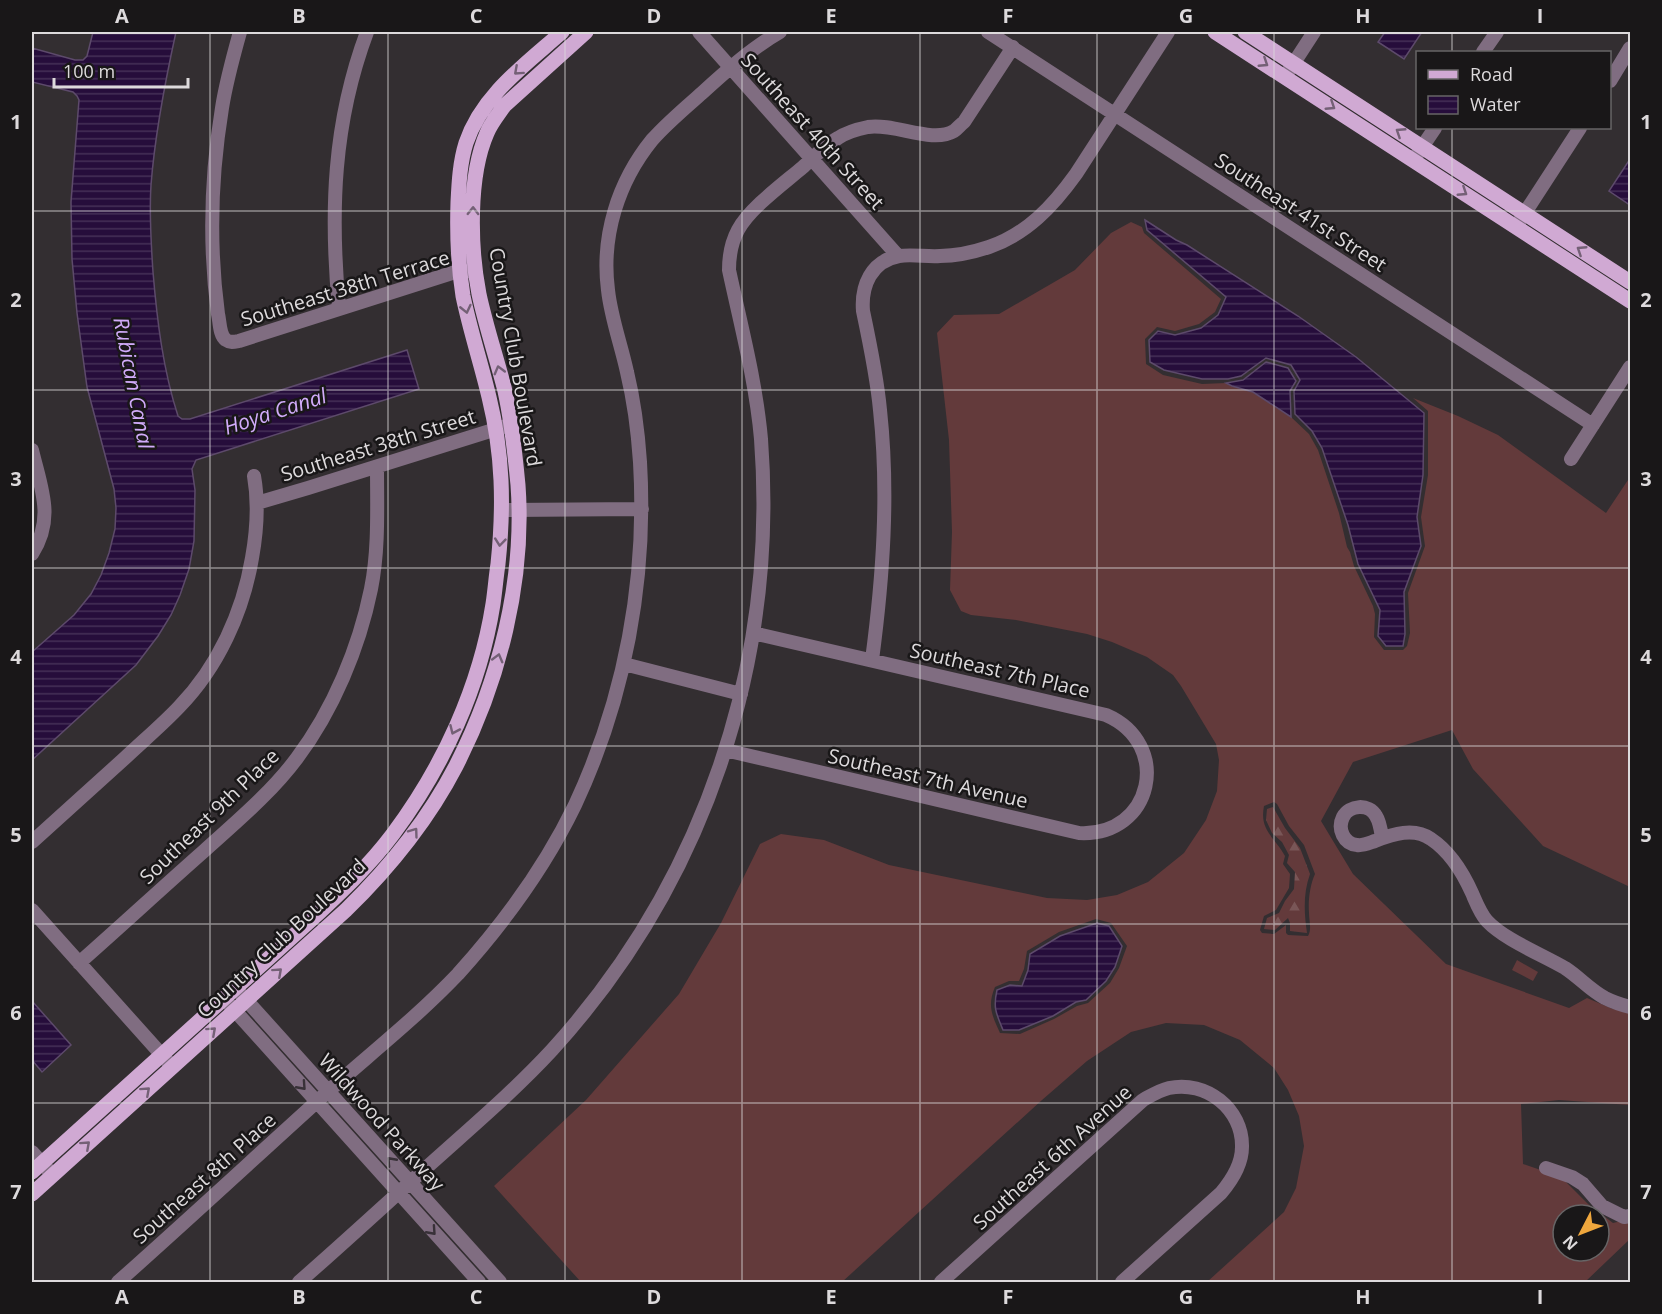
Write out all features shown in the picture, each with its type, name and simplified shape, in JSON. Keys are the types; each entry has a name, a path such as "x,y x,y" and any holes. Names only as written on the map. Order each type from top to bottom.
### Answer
{"main road":[{"name":"Country Club Boulevard","path":"468,271 457,222 458,187 467,141 486,104 508,80 562,32"},
{"path":"1215,32 1630,301"},
{"path":"1245,32 1630,282"},
{"name":"Country Club Boulevard","path":"32,1194 364,892 414,833 450,777 473,729 505,633 516,564 519,510 517,477 503,426 489,396 467,314 468,271 477,162 487,134 497,116 512,98 582,33"},
{"name":"Country Club Boulevard","path":"35,1162 161,1055 311,920 369,862 405,818 439,762 465,705 486,638 493,603 502,510 503,426"}],"street":[{"name":"Southeast 38th Terrace","path":"240,32 222,106 216,149 213,200 216,298 222,334 226,341 239,341 452,273 468,271"},
{"path":"339,308 334,223 337,161 354,71 368,32"},
{"name":"Southeast 40th Street","path":"699,32 898,256"},
{"path":"328,1092 452,980 485,942 527,888 560,833 593,763 624,664 636,590 642,509 639,451 631,390 608,288 607,251 611,222 632,167 650,142 671,120 731,68 780,32"},
{"name":"Southeast 41st Street","path":"988,32 1593,425"},
{"path":"872,660 884,555 885,508 879,398 862,301 867,280 872,271 881,264 898,256 942,256 967,253 991,246 1025,228 1061,194 1168,32"},
{"path":"1285,77 1314,32"},
{"path":"1484,51 1497,32"},
{"path":"306,1280 528,1074 577,1022 634,945 674,876 706,805 741,694 753,633 763,530 763,483 758,412 729,270 729,257 737,231 744,220 812,159 838,138 853,131 885,126 934,135 954,131 964,122 1013,47"},
{"path":"1611,79 1630,48"},
{"path":"1413,160 1433,129"},
{"path":"1516,227 1579,129"},
{"path":"1570,459 1630,367"},
{"name":"Southeast 38th Street","path":"257,503 503,426"},
{"path":"32,450 44,499 45,514 42,532 32,554"},
{"name":"Southeast 9th Place","path":"79,963 266,794 297,757 318,725 349,663 371,590 375,559 377,467"},
{"path":"32,842 180,707 208,671 229,632 246,588 255,540 257,503 254,476"},
{"path":"502,510 642,509"},
{"name":"Southeast 7th Place","path":"753,633 1106,715 1118,720 1137,739 1143,750 1148,773 1143,796 1137,807 1121,823"},
{"path":"624,664 741,694"},
{"name":"Southeast 7th Avenue","path":"725,750 1079,833 1100,832 1121,823"},
{"path":"1382,838 1412,832 1424,834 1439,844 1465,879 1483,915 1499,931 1568,970 1606,999 1630,1007"},
{"path":"32,910 172,1067"},
{"name":"Wildwood Parkway","path":"236,988 240,1006 317,1103 479,1282"},
{"name":"Wildwood Parkway","path":"224,999 240,1006 328,1092 500,1282"},
{"name":"Southeast 6th Avenue","path":"941,1282 1143,1100 1168,1088 1182,1086 1208,1092 1221,1100 1230,1110 1241,1134 1241,1158 1234,1177 1221,1193 1122,1282"},
{"name":"Southeast 8th Place","path":"118,1282 328,1092"},
{"path":"35,1162 52,1175"},
{"path":"1546,1168 1572,1177 1583,1184 1602,1206 1624,1217 1630,1216"}],"green space":[{"path":"1131,222 1142,227 1144,233 1221,299 1215,312 1199,324 1175,331 1157,327 1145,339 1146,364 1163,375 1202,384 1226,383 1253,392 1291,417 1309,434 1318,450 1354,566 1373,606 1374,637 1384,650 1403,650 1407,646 1410,633 1408,593 1425,546 1421,517 1428,475 1428,411 1413,398 1498,435 1606,513 1630,477 1630,887 1543,846 1473,769 1452,730 1353,762 1321,821 1353,874 1446,964 1569,1008 1587,998 1613,1009 1630,1011 1630,1105 1559,1100 1521,1104 1523,1164 1561,1177 1587,1203 1551,1203 1551,1263 1605,1263 1585,1282 1207,1282 1284,1212 1296,1188 1304,1146 1299,1116 1288,1090 1274,1068 1240,1040 1204,1025 1166,1023 1131,1032 1087,1061 842,1282 581,1282 494,1186 586,1100 679,994 721,923 760,844 781,834 824,840 889,865 1047,898 1087,900 1117,895 1148,882 1184,853 1206,820 1217,791 1219,760 1216,744 1173,675 1147,657 1087,634 1016,620 971,615 961,611 950,590 952,532 949,440 937,333 954,315 999,314 1075,270 1111,233","holes":["1274,802 1289,826 1304,845 1315,874 1309,898 1308,936 1288,935 1286,925 1274,934 1262,933 1260,930 1264,916 1276,910 1289,888 1290,874 1283,864 1285,856 1264,822 1264,806","1096,919 1111,923 1127,946 1119,968 1110,983 1088,1003 1077,1006 1054,1019 1020,1034 1000,1033 991,1010 995,987 1009,981 1019,981 1027,951 1059,932"]},
{"path":"1273,807 1300,848 1310,874 1305,903 1307,933 1290,931 1288,918 1275,930 1264,929 1267,918 1279,913 1294,889 1295,872 1287,863 1289,855 1282,842 1272,833 1266,820 1267,809"},
{"path":"1517,960 1538,972 1533,981 1512,970"},
{"path":"1630,1219 1630,1239 1611,1257 1611,1221"}],"water":[{"path":"93,32 176,32 155,146 150,218 159,327 168,381 178,416 182,419 190,419 407,350 419,389 196,460 192,469 195,490 194,541 189,569 171,615 136,665 32,760 32,652 74,615 91,594 101,575 115,529 114,489 87,387 72,259 71,202 79,100 73,92 32,82 32,48 75,60 83,60 87,56"},
{"path":"1385,32 1422,32 1404,59 1378,42"},
{"path":"1630,159 1630,205 1609,191"},
{"path":"1145,220 1298,316 1356,357 1424,413 1423,475 1417,517 1421,546 1404,592 1403,646 1386,646 1378,636 1380,610 1358,564 1348,525 1322,448 1312,431 1295,414 1294,391 1300,380 1291,365 1266,358 1241,376 1228,379 1202,379 1164,370 1150,362 1149,340 1158,331 1175,335 1201,328 1218,315 1226,297 1147,230"},
{"path":"1266,362 1288,368 1296,381 1290,391 1291,417 1253,392 1226,383 1243,380"},
{"path":"1097,923 1109,926 1122,946 1115,967 1106,981 1086,1000 1076,1002 1053,1016 1019,1030 1003,1030 996,1010 997,990 1010,985 1022,986 1028,970 1030,954 1060,936"},
{"path":"32,1001 71,1045 42,1072 32,1060"}],"water label":[{"name":"Rubican Canal","path":"134,383"},
{"name":"Hoya Canal","path":"275,411"}]}
